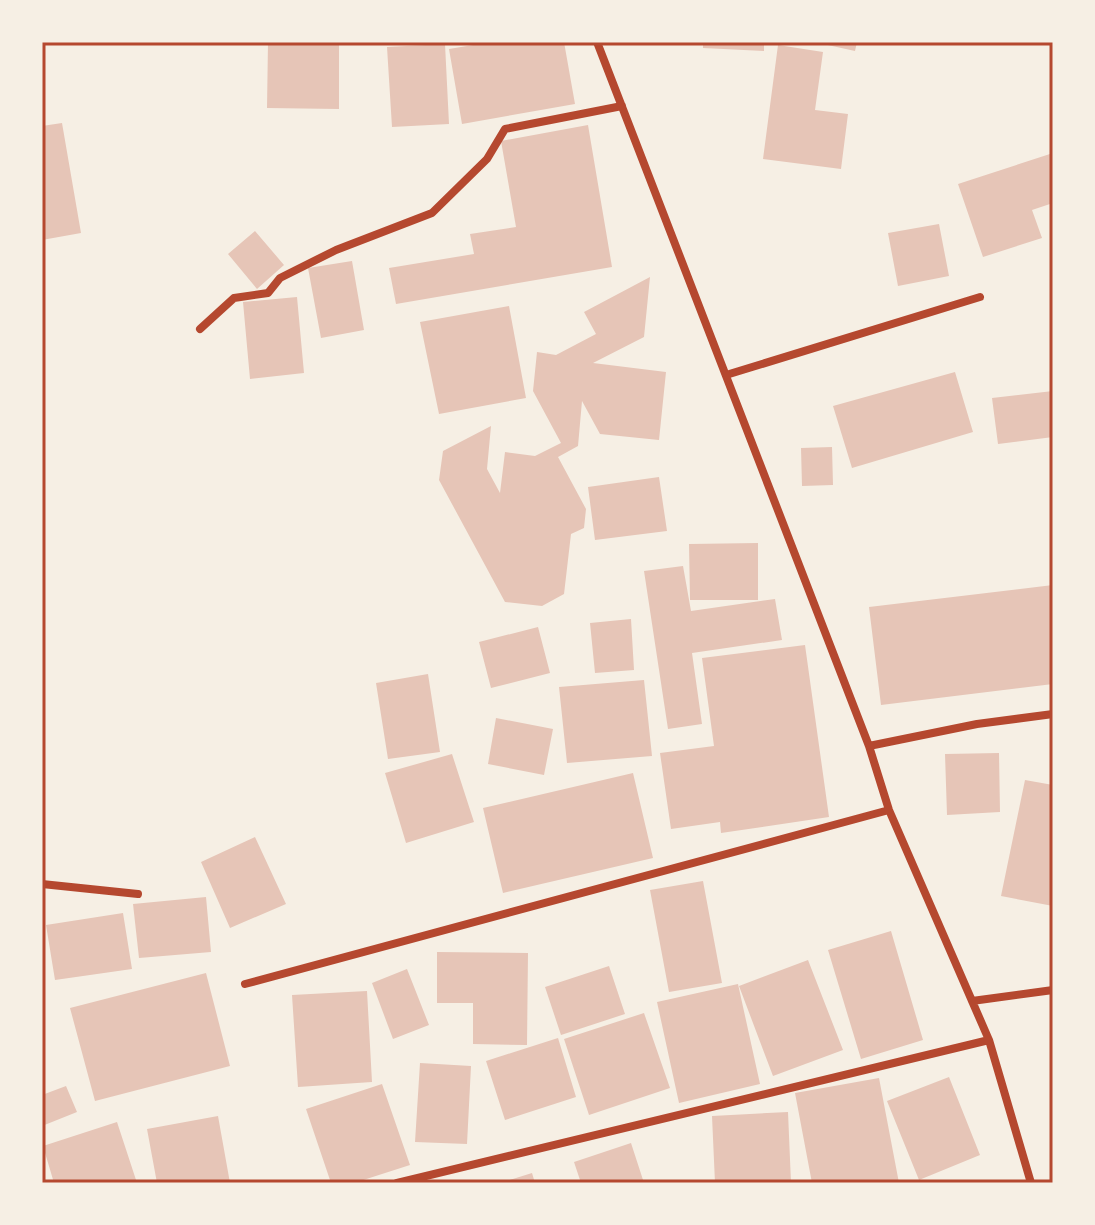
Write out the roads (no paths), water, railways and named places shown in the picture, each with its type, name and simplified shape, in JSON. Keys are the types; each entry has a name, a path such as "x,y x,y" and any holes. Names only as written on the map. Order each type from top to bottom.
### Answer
{"street":[{"path":"597,42 869,746 889,810 989,1040 1031,1183"},
{"path":"200,329 234,298 268,293 280,278 336,250 432,213 487,159 505,129 622,106"},
{"path":"726,375 980,297"},
{"path":"869,746 977,724 1053,714"},
{"path":"245,984 889,810"},
{"path":"42,884 138,894"},
{"path":"972,1001 1053,990"},
{"path":"397,1183 989,1040"}]}
